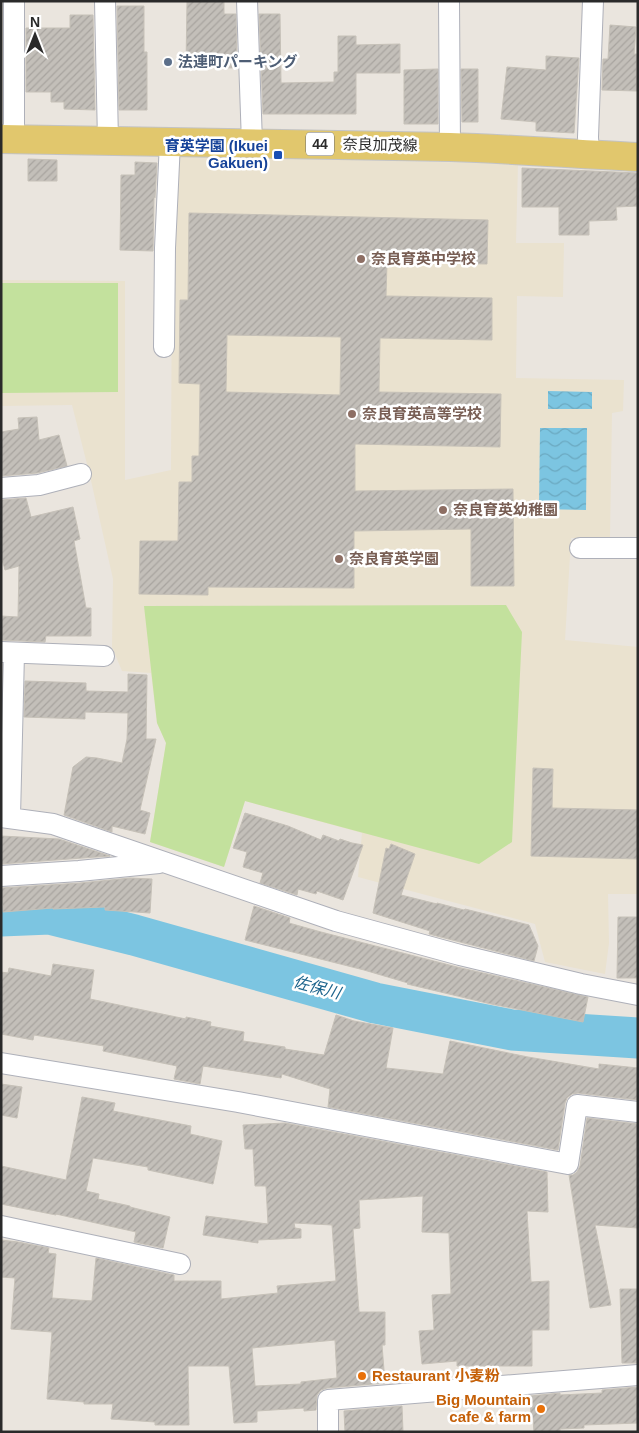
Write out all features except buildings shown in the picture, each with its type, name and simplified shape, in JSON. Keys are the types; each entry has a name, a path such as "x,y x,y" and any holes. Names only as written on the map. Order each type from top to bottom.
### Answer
{"main road":[{"name":"奈良加茂線","path":"8,139 450,147 638,156"}],"street":[{"path":"8,139 14,1"},
{"path":"105,1 108,141"},
{"path":"246,1 252,143"},
{"path":"449,1 450,147"},
{"path":"589,155 593,1"},
{"path":"164,347 165,248 170,142"},
{"path":"1,488 39,485 80,474"},
{"path":"580,548 638,548"},
{"path":"104,656 7,652 6,817 53,824 336,921 460,955 581,984 638,995"},
{"path":"1,876 79,871 166,862"},
{"path":"1,1063 238,1102 568,1164 576,1105 638,1112"},
{"path":"1,1226 180,1264"},
{"path":"328,1432 328,1400 638,1375"}],"shaded area":[{"name":"奈良育英学園","path":"177,156 518,164 516,243 564,243 563,297 517,296 516,378 624,380 623,411 612,413 610,538 571,538 565,640 638,647 638,894 608,894 609,943 605,974 545,962 535,924 358,877 362,833 245,801 224,867 150,842 166,743 157,723 151,673 122,671 112,647 113,579 72,405 1,406 1,280 125,281 125,480 171,470 172,249"}],"green space":[{"path":"1,283 118,283 118,392 1,393"},
{"path":"506,605 522,632 512,842 479,864 245,801 224,867 150,842 166,743 157,723 144,606"}],"water":[{"path":"548,391 592,392 592,409 548,409"},
{"path":"540,428 587,428 586,510 539,509"}],"waterway":[{"name":"佐保川","path":"1,916 50,914 134,935 375,1003 512,1030 638,1038"}],"place":[{"name":"法連町パーキング","path":"168,62"},
{"name":"育英学園 (Ikuei Gakuen)","path":"278,155"},
{"name":"奈良育英中学校","path":"361,259"},
{"name":"奈良育英高等学校","path":"352,414"},
{"name":"奈良育英幼稚園","path":"443,510"},
{"name":"奈良育英学園","path":"339,559"},
{"name":"Restaurant 小麦粉","path":"362,1376"},
{"name":"Big Mountain cafe & farm","path":"541,1409"}]}
